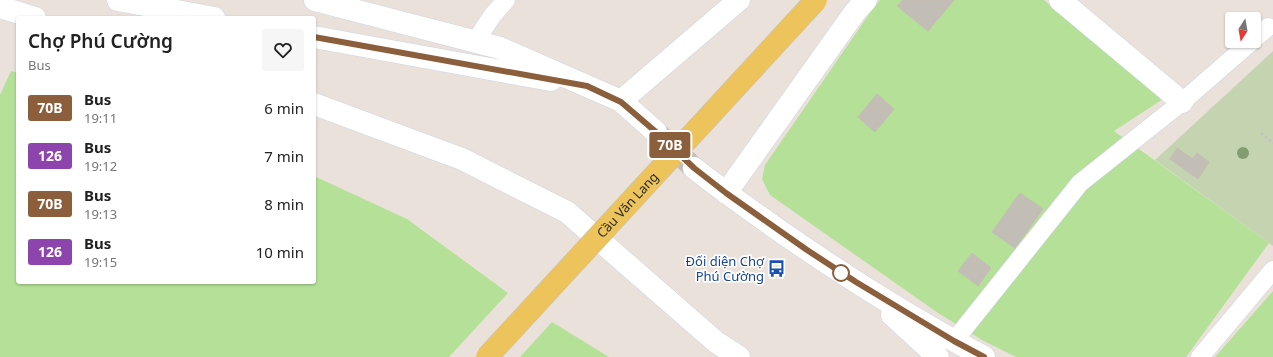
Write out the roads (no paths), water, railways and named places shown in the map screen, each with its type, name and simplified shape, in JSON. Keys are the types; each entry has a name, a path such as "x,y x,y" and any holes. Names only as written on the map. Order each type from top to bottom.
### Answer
{"main road":[{"path":"118,0 203,16"},
{"path":"315,0 500,48 621,102 656,132"},
{"path":"621,102 739,0"},
{"name":"Cầu Văn Lang","path":"487,357 816,0"},
{"path":"726,193 855,12 866,0"},
{"path":"1060,0 1182,102"},
{"path":"0,7 29,16"},
{"path":"320,39 587,86"},
{"path":"316,105 462,159 567,212 716,342 739,357"},
{"path":"694,168 726,193 856,282 954,341 984,357"},
{"path":"856,282 938,357"}],"lane":[{"path":"475,42 492,16 506,0"},
{"path":"1261,33 1268,27"},
{"path":"954,341 1080,183 1182,102 1244,48"},
{"path":"1200,357 1273,270"}],"tunnel":[{"path":"656,132 694,168"}],"place":[{"name":"Đối diện Chợ Phú Cường","path":"777,268"}]}
